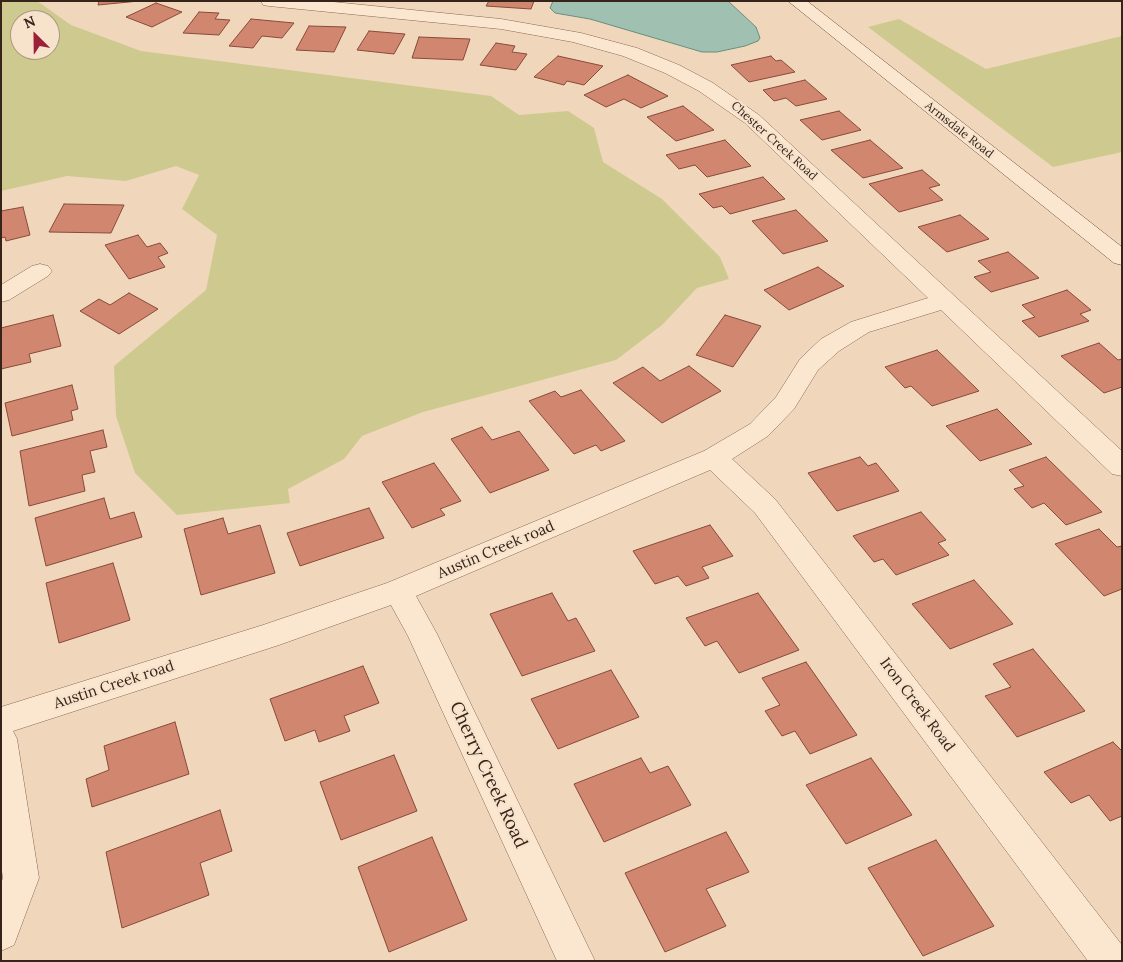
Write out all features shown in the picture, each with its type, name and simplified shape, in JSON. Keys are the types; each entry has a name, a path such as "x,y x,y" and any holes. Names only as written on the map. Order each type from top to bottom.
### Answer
{"street":[{"name":"Chester Creek Road","path":"269,1 534,29 575,37 630,52 672,69 721,96 752,119 1122,467"},
{"name":"Armsdale Road","path":"798,2 1122,258"},
{"path":"1,295 40,271"},
{"name":"Austin Creek road","path":"1,721 268,636 398,591 714,458 759,430 785,404 809,365 830,345 860,327 944,301"},
{"name":"Iron Creek Road","path":"714,458 765,506 1111,961"},
{"name":"Cherry Creek Road","path":"398,591 422,634 576,961"},
{"path":"1,739 21,878 1,933"}],"shaded area":[{"path":"1,1 37,1 50,10 10,10 10,60 60,60 60,17 71,25 141,51 491,96 519,115 568,111 594,128 603,162 662,199 720,257 729,279 697,288 662,325 616,360 423,412 362,436 344,459 288,489 290,503 177,515 135,473 116,416 114,366 206,290 217,235 182,209 199,175 176,166 126,181 67,176 1,191"},
{"path":"553,1 728,1 756,27 760,38 758,41 745,46 717,52 702,52 590,19 555,13 550,8"},
{"path":"899,19 986,69 1122,36 1122,152 1053,167 868,27"}],"building":[{"path":"99,1 139,1 98,5"},
{"path":"489,1 534,1 531,9 486,6"},
{"path":"156,3 182,12 152,27 126,17"},
{"path":"199,12 219,13 215,19 230,20 219,35 183,33"},
{"path":"251,19 294,23 282,38 262,36 253,48 229,46"},
{"path":"309,26 346,27 334,52 296,50"},
{"path":"369,31 405,34 394,54 357,50"},
{"path":"419,37 470,39 463,60 412,58"},
{"path":"496,43 515,46 512,52 527,54 516,70 480,65"},
{"path":"558,56 603,66 584,85 567,81 564,85 534,77"},
{"path":"771,56 776,61 781,60 795,72 749,82 731,65"},
{"path":"628,75 668,96 641,108 624,99 606,107 584,95"},
{"path":"805,80 827,99 796,106 786,98 774,101 763,90"},
{"path":"683,106 714,130 676,141 647,117"},
{"path":"839,111 861,130 822,140 800,120"},
{"path":"725,140 751,166 707,177 695,165 679,169 666,155"},
{"path":"870,140 903,168 863,178 831,150"},
{"path":"922,170 940,185 929,188 943,200 899,212 869,184"},
{"path":"763,177 785,199 730,214 722,206 713,208 699,194"},
{"path":"64,204 124,205 111,233 49,232"},
{"path":"23,207 30,235 6,241 5,237 1,238 1,211"},
{"path":"796,210 828,241 783,254 752,221"},
{"path":"960,215 989,239 947,252 918,227"},
{"path":"138,235 147,247 160,243 168,253 158,257 165,267 129,279 105,245"},
{"path":"1008,252 1039,278 991,292 974,277 991,272 978,261"},
{"path":"818,267 844,286 789,310 764,290"},
{"path":"1067,290 1091,310 1080,314 1089,321 1039,337 1022,321 1035,317 1022,305"},
{"path":"129,293 158,309 119,334 80,311 99,299 110,305"},
{"path":"53,315 61,346 29,354 31,362 1,369 1,328"},
{"path":"725,315 761,326 733,367 696,355"},
{"path":"1099,343 1118,360 1122,359 1122,387 1104,393 1061,356"},
{"path":"937,350 979,391 932,406 911,386 905,388 885,367"},
{"path":"689,366 721,391 662,423 613,383 643,367 660,381"},
{"path":"72,385 78,409 71,411 73,420 12,436 5,403"},
{"path":"581,390 625,441 601,451 596,445 574,454 529,401 555,391 561,397"},
{"path":"997,409 1032,444 980,461 946,426"},
{"path":"482,427 492,440 519,431 549,470 490,493 451,439"},
{"path":"103,430 107,447 90,451 95,472 82,475 85,491 29,506 20,451"},
{"path":"860,457 868,466 876,463 899,491 837,511 808,473"},
{"path":"1046,457 1102,512 1066,525 1044,503 1032,508 1014,489 1024,486 1009,470"},
{"path":"434,463 461,501 440,509 445,515 412,528 382,482"},
{"path":"104,498 110,519 134,512 142,537 46,566 35,518"},
{"path":"369,508 384,538 300,566 287,533"},
{"path":"921,512 946,540 938,543 949,555 896,575 883,559 874,562 853,536"},
{"path":"223,518 228,534 260,525 275,573 201,595 184,529"},
{"path":"710,525 733,556 702,567 709,578 686,586 678,576 655,584 633,551"},
{"path":"1099,529 1117,547 1122,546 1122,589 1104,596 1055,544"},
{"path":"113,563 130,620 59,643 46,583"},
{"path":"974,580 1013,624 950,649 912,604"},
{"path":"552,593 568,621 576,618 595,651 522,676 490,614"},
{"path":"758,593 799,650 739,673 717,641 705,646 686,618"},
{"path":"1033,649 1085,711 1017,737 985,696 1011,687 993,664"},
{"path":"806,662 857,735 810,754 795,731 782,736 765,711 780,705 762,678"},
{"path":"363,666 379,703 344,716 350,731 319,742 315,730 285,741 270,699"},
{"path":"611,670 639,717 558,749 531,699"},
{"path":"175,722 189,774 92,807 86,779 109,770 104,746"},
{"path":"1113,742 1122,751 1122,816 1110,821 1089,795 1071,803 1044,772"},
{"path":"394,755 417,811 341,840 320,782"},
{"path":"641,758 650,773 668,766 691,805 604,842 574,784"},
{"path":"871,758 912,815 846,844 806,785"},
{"path":"220,810 232,851 200,863 209,895 122,928 106,852"},
{"path":"726,832 749,872 706,889 726,926 665,952 625,873"},
{"path":"432,837 467,920 389,952 358,867"},
{"path":"936,840 994,926 923,956 868,868"}]}
